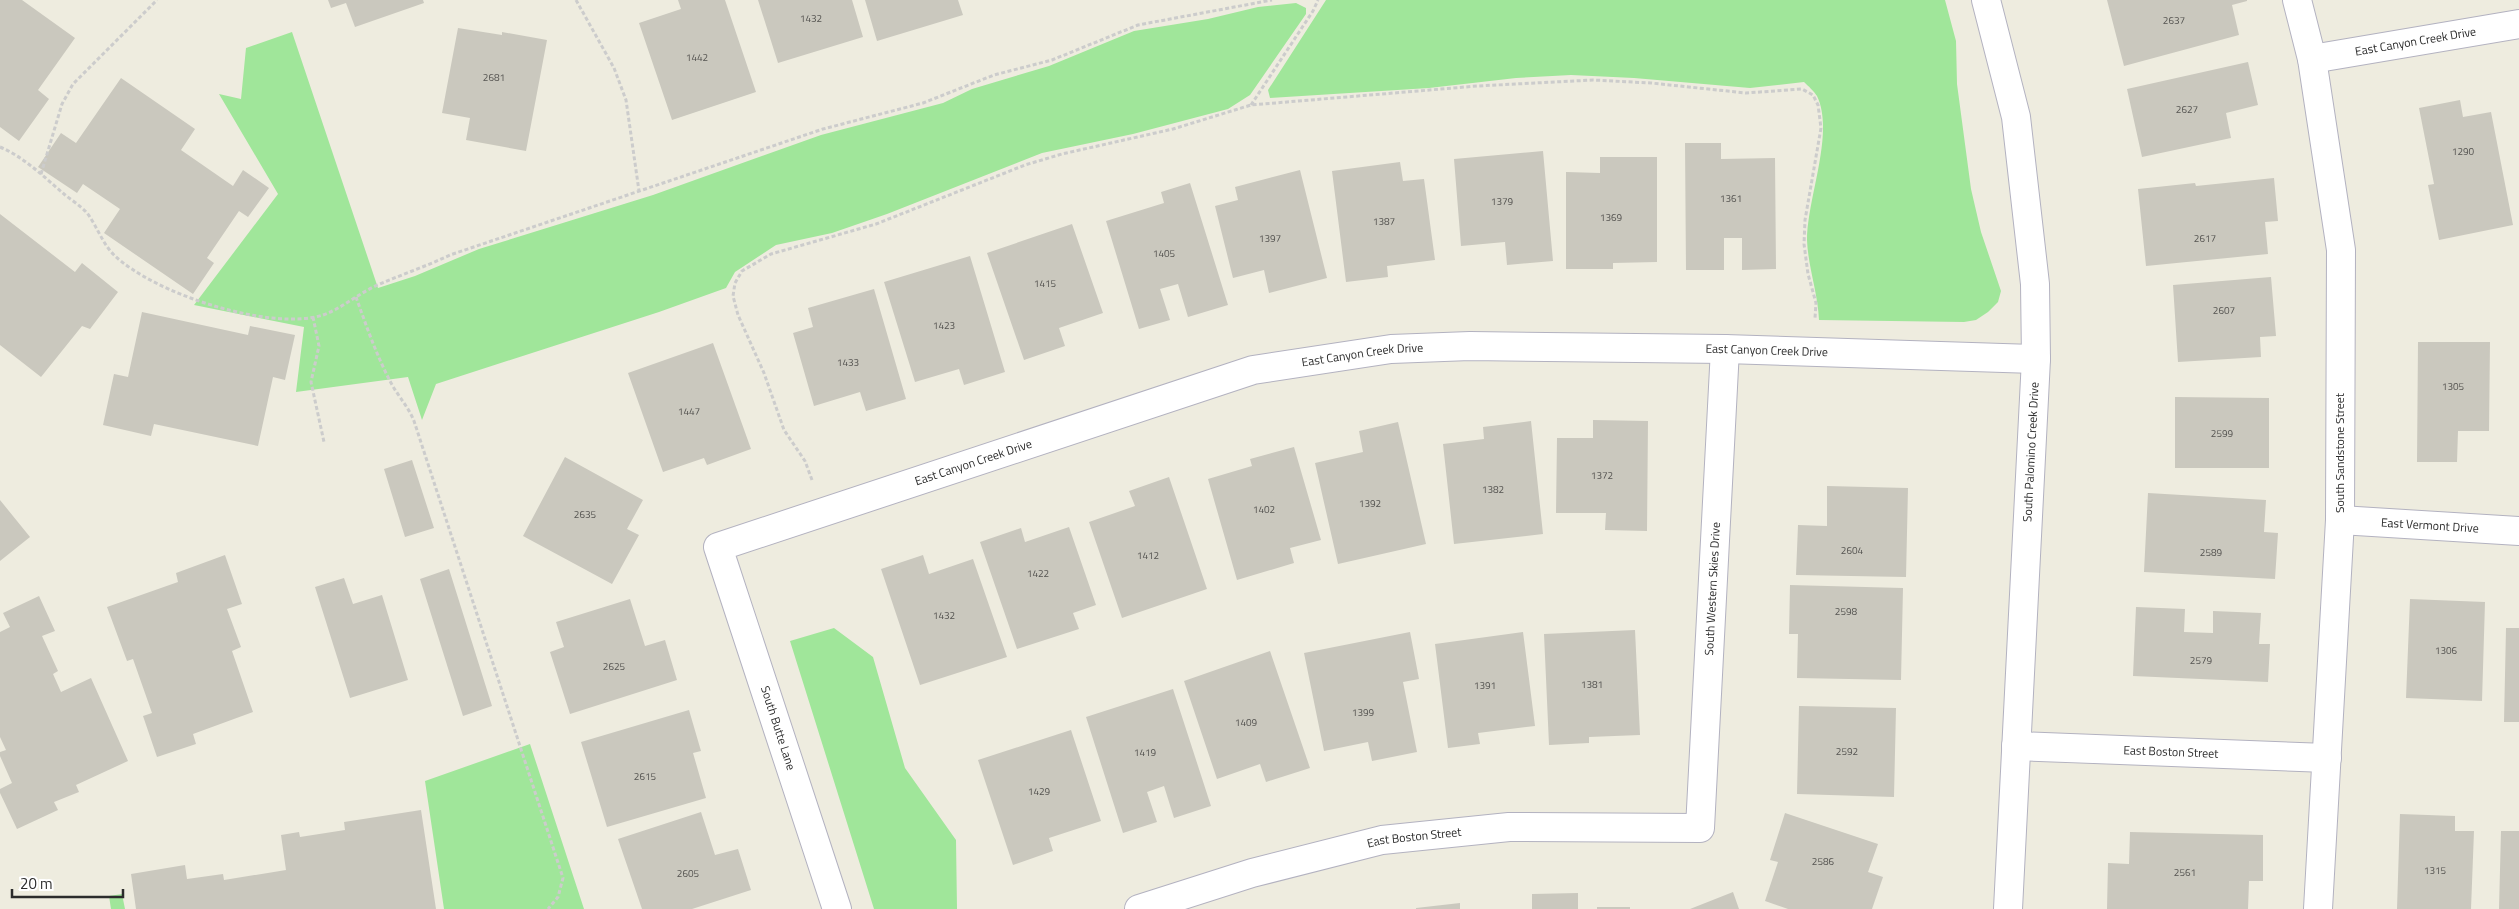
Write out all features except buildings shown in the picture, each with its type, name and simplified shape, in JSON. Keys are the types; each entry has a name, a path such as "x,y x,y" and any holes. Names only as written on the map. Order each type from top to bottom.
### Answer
{"street":[{"name":"South Palomino Creek Drive","path":"1986,0 2016,116 2036,284 2036,359 2008,909"},
{"name":"South Sandstone Street","path":"2297,0 2312,58 2341,250 2340,520 2318,909"},
{"name":"East Canyon Creek Drive","path":"2312,58 2519,24"},
{"name":"East Canyon Creek Drive","path":"718,547 1253,370 1391,349 1470,346 1725,349 2036,359"},
{"name":"South Western Skies Drive","path":"1700,828 1725,349"},
{"name":"East Vermont Drive","path":"2340,520 2519,531"},
{"name":"South Butte Lane","path":"718,547 837,909"},
{"name":"East Boston Street","path":"2016,746 2327,758"},
{"name":"East Boston Street","path":"1139,909 1252,873 1382,840 1509,827 1700,828"}],"path":[{"path":"40,174 62,104 73,84 157,0"},
{"path":"576,0 614,68 626,100 639,191"},
{"path":"0,147 15,153 87,212 113,254 139,273 177,293 243,313 281,318 312,317 324,314 379,284 414,272 450,255 823,129 923,103 994,75 1052,60 1138,25 1272,0"},
{"path":"1251,106 1314,11 1318,0"},
{"path":"812,480 804,461 784,430 764,374 738,315 734,290 735,283 742,271 771,254 876,224 1025,165 1062,154 1174,129 1251,106 1478,86 1593,80 1651,83 1746,93 1802,88 1813,95 1818,105 1821,128 1805,220 1804,244 1808,274 1816,303 1814,324"},
{"path":"356,297 374,346 390,381 408,407 414,421 563,878 558,896 548,909"},
{"path":"312,317 319,346 311,382 324,442"}],"green space":[{"path":"1326,0 1945,0 1956,41 1957,84 1971,189 1981,232 2001,291 1998,302 1976,320 1964,322 1819,320 1807,240 1808,223 1822,147 1822,111 1817,96 1804,82 1750,88 1634,78 1571,75 1516,78 1429,88 1270,98 1268,90"},
{"path":"1296,3 1306,8 1306,14 1250,95 1228,109 1133,134 1042,153 887,214 832,233 776,245 735,272 726,288 659,312 436,384 422,420 408,377 296,392 304,327 194,305 278,194 219,94 241,99 246,48 292,32 378,288 415,276 479,249 653,195 821,135 943,103 972,89 1049,66 1134,31 1208,19 1258,7"},
{"path":"834,628 873,657 905,768 956,840 957,909 874,909 790,641"},
{"path":"530,744 584,909 444,909 425,781"},
{"path":"122,894 125,909 111,909 109,896"}]}
